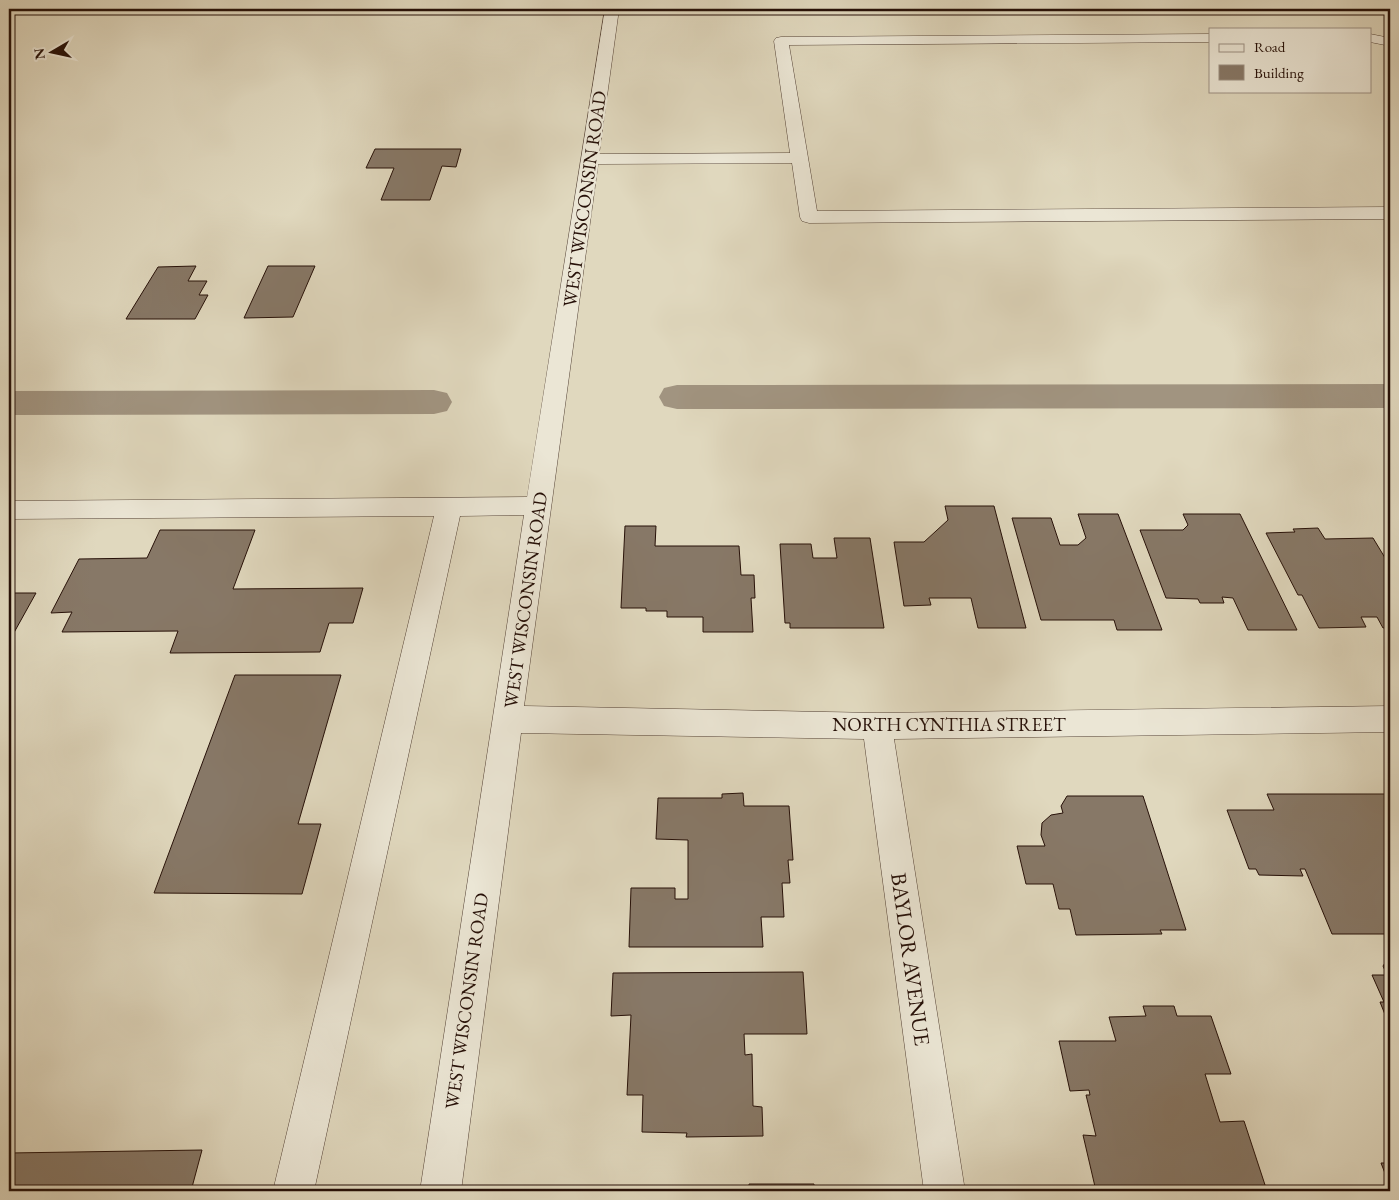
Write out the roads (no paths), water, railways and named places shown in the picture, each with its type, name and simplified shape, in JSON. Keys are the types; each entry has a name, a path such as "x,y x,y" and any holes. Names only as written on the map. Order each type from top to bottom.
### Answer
{"street":[{"name":"WEST WISCONSIN ROAD","path":"440,1191 538,506 612,9"},
{"path":"1209,38 781,40 809,217 1390,213"},
{"path":"1372,38 1390,42"},
{"path":"590,159 800,158"},
{"path":"9,510 538,506"},
{"path":"293,1191 449,507"},
{"name":"NORTH CYNTHIA STREET","path":"508,719 878,726 1390,719"},
{"name":"BAYLOR AVENUE","path":"878,726 945,1191"}],"waterway":[{"path":"677,397 1390,396"},
{"path":"9,403 434,402"}]}
